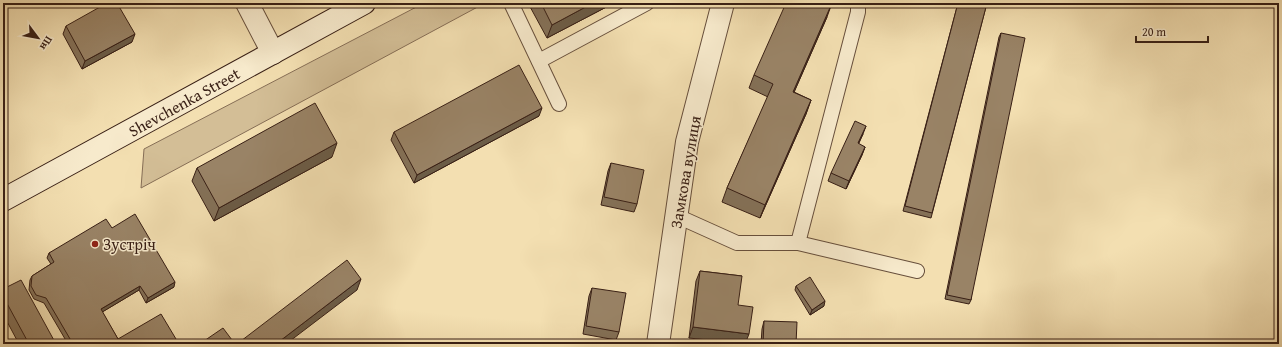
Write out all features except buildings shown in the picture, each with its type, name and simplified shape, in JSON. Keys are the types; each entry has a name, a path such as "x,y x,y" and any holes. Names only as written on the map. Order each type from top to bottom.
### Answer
{"street":[{"path":"247,3 273,53"},
{"name":"Shevchenka Street","path":"3,200 364,3"},
{"name":"Замкова вулиця","path":"658,344 687,142 723,3"}],"lane":[{"path":"510,3 559,104"},
{"path":"539,61 647,3"},
{"path":"798,243 858,12 858,3"},
{"path":"676,216 737,243 798,243 917,271"}],"shaded area":[{"path":"424,3 485,3 141,188 144,149"}],"place":[{"name":"Зустріч","path":"95,244"}]}
